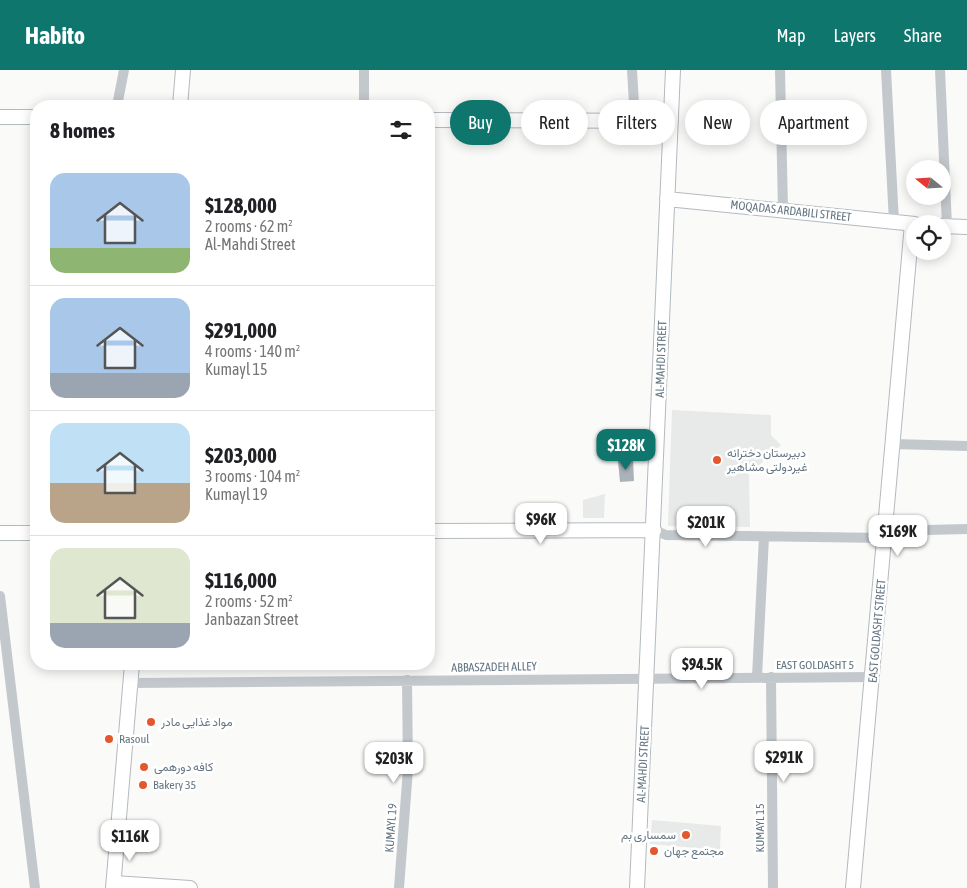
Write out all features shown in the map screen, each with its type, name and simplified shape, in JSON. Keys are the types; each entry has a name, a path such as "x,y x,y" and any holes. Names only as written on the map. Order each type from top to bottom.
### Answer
{"street":[{"path":"118,100 124,70"},
{"path":"180,100 183,70"},
{"path":"364,70 364,100"},
{"path":"632,70 634,100"},
{"name":"AL-MAHDI STREET","path":"672,100 673,70"},
{"path":"940,70 945,215"},
{"path":"780,72 782,211"},
{"path":"886,74 894,222"},
{"path":"0,116 30,117"},
{"path":"435,120 598,121"},
{"name":"AL-MAHDI STREET","path":"637,888 670,145"},
{"name":"MOQADAS ARDABILI STREET","path":"667,199 906,223"},
{"path":"951,226 967,227"},
{"name":"EAST GOLDASHT STREET","path":"853,888 911,260"},
{"path":"893,444 967,446"},
{"path":"435,531 654,530 666,535 764,536 885,534 967,529"},
{"path":"0,533 30,533"},
{"path":"757,678 764,536"},
{"path":"0,596 35,888"},
{"path":"132,670 114,886 190,888"},
{"name":"EAST GOLDASHT 5","path":"647,678 872,677"},
{"name":"ABBASZADEH ALLEY","path":"131,683 647,678"},
{"name":"KUMAYL 15","path":"771,678 773,888"},
{"name":"KUMAYL 19","path":"399,888 408,770 407,680"}],"shaded area":[{"name":"دبیرستان دخترانه غیردولتی مشاهیر","path":"672,410 771,415 771,435 781,445 749,474 750,527 668,526"},
{"path":"605,494 604,518 583,518 583,500"},
{"name":"سمساری بم","path":"652,820 721,826 720,850 650,844"}],"building":[{"path":"633,459 634,481 620,482 618,461"}],"place":[{"name":"دبیرستان دخترانه غیردولتی مشاهیر","path":"717,460"},
{"name":"مواد غذایی مادر","path":"151,722"},
{"name":"Rasoul","path":"109,739"},
{"name":"کافه دورهمی","path":"144,767"},
{"name":"Bakery 35","path":"143,785"},
{"name":"سمساری بم","path":"686,835"},
{"name":"مجتمع جهان","path":"654,851"}]}
